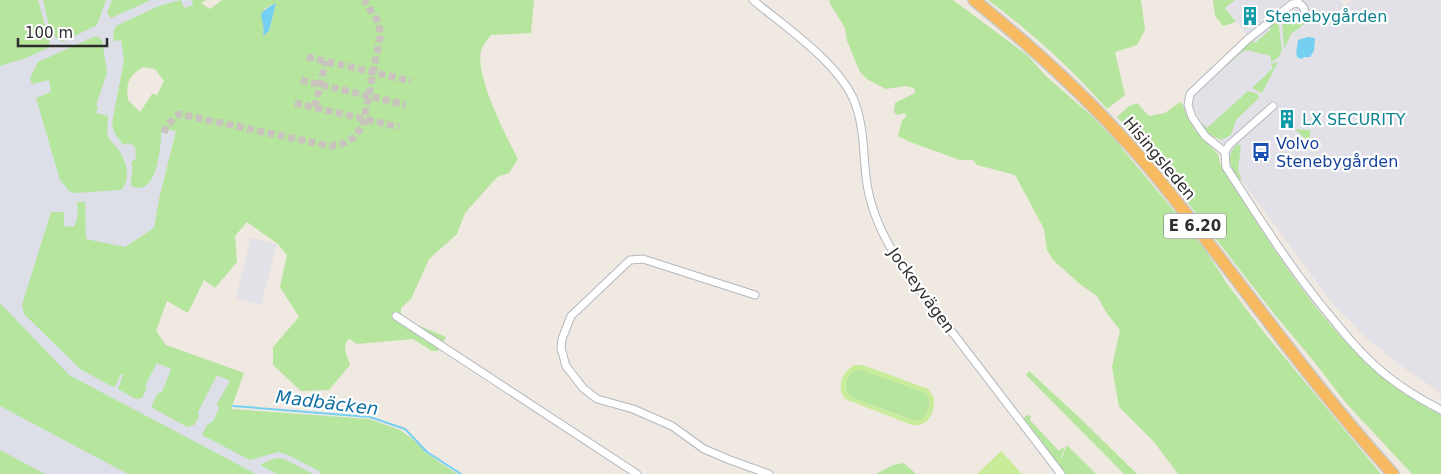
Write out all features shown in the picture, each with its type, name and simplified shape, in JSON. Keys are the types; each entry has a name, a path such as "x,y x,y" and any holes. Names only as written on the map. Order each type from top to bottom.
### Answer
{"highway":[{"name":"Hisingsleden","path":"974,0 1069,81 1131,147 1191,220 1321,388 1393,474"}],"street":[{"name":"Jockeyvägen","path":"753,0 825,60 840,76 858,110 864,137 869,195 892,250 910,277 1061,474"},
{"path":"1225,152 1201,132 1189,111 1189,98 1197,86 1277,16"},
{"path":"1273,106 1229,144 1225,152 1226,168 1279,249 1326,312 1351,341 1385,375 1441,410"},
{"path":"755,295 643,259 630,260 570,316 561,348 566,366 583,388 597,399 633,408 680,430 704,448 769,474"},
{"path":"396,316 637,474"}],"shaded area":[{"path":"0,0 206,0 124,60 112,123 135,147 136,159 158,161 162,129 176,130 159,199 154,229 63,284 166,345 244,373 231,409 369,419 400,430 415,441 426,453 457,474 0,474"},
{"path":"1235,0 1340,0 1344,6 1354,0 1441,0 1441,393 1404,368 1365,337 1332,303 1238,175 1232,159 1218,137 1205,129 1187,93 1248,36 1225,8"},
{"path":"251,238 277,244 261,305 236,298"}],"green space":[{"path":"0,0 38,0 50,46 26,58 0,66"},
{"path":"43,0 106,0 97,25 64,41 55,37 47,18"},
{"path":"112,0 151,0 111,18 107,13"},
{"path":"181,0 184,8 193,5 192,0 206,0 201,3 210,9 222,0 534,0 531,33 491,35 482,48 480,59 486,88 492,104 518,159 509,173 497,177 465,213 457,234 429,259 411,299 401,308 401,314 415,324 446,337 438,351 432,351 413,339 357,344 350,339 346,342 345,350 350,365 329,390 301,391 273,365 273,347 299,317 280,287 287,255 278,244 247,222 235,236 237,262 215,288 204,280 188,313 167,301 156,331 166,345 244,373 231,409 369,419 400,430 415,441 426,453 457,474 321,474 319,471 286,454 278,452 250,460 202,435 207,425 213,421 219,409 217,404 230,381 217,375 198,412 199,417 194,425 187,427 151,407 158,393 162,392 171,369 157,363 145,386 147,388 142,398 136,399 118,389 123,375 121,374 116,385 113,387 80,369 24,314 22,305 51,212 64,212 64,226 74,227 78,216 77,202 85,202 86,239 125,247 154,228 159,199 176,131 162,129 159,157 153,177 140,188 131,186 133,168 131,162 136,159 135,147 130,143 123,145 114,132 112,123 124,60 121,40 114,41 113,32 116,26 159,6","holes":["276,3 269,31 263,36 264,9","143,67 155,69 164,81 157,95 152,94 140,112 128,100 127,89 131,77"]},
{"path":"830,0 953,0 1027,55 1047,77 1094,118 1115,140 1175,212 1179,213 1228,285 1266,335 1381,474 1178,474 1154,442 1119,407 1112,367 1120,330 1106,312 1097,296 1081,285 1053,260 1047,250 1044,229 1015,175 977,165 973,160 960,160 898,136 902,121 906,116 905,113 897,115 894,112 895,103 915,93 914,88 905,86 886,89 867,79 860,72 847,41 845,28 829,2"},
{"path":"988,0 1141,0 1145,30 1137,45 1115,52 1125,95 1107,109 1050,51"},
{"path":"1213,0 1235,0 1225,8 1236,22 1223,26 1215,16"},
{"path":"1309,14 1311,19 1291,34 1284,49 1282,20 1297,23 1305,19"},
{"path":"1278,19 1282,51 1278,58 1271,62 1271,56 1247,50 1222,68 1252,40 1255,43 1271,29 1269,26"},
{"path":"96,36 102,40 107,73 96,105 98,106 96,113 108,116 108,136 123,158 127,175 121,190 75,193 69,191 60,180 36,98 51,92 49,80 32,84 30,78 38,62"},
{"path":"1278,62 1262,93 1252,88 1273,68 1271,64"},
{"path":"1248,91 1258,94 1259,98 1236,120 1231,135 1221,140 1206,133 1200,124 1202,123 1207,128"},
{"path":"1180,102 1195,130 1218,154 1221,166 1265,236 1315,306 1342,338 1372,368 1405,393 1441,413 1441,474 1412,474 1346,403 1146,149 1117,117 1129,106 1137,103 1149,116 1165,113"},
{"path":"1295,129 1310,130 1310,141 1304,138"},
{"path":"1238,144 1241,147 1238,170 1241,178 1240,182 1230,163 1231,153"},
{"path":"0,303 69,375 256,474 128,474 0,406"},
{"path":"863,365 928,389 934,398 930,418 923,424 912,425 845,399 842,395 841,385 844,375 850,367","holes":["862,370 926,393 929,400 929,408 925,415 919,421 912,420 852,398 846,391 847,379 852,372"]},
{"path":"855,370 862,370 926,393 929,400 927,412 919,421 913,420 852,398 845,387 849,375"},
{"path":"1029,371 1137,474 1124,474 1026,375"},
{"path":"1029,415 1031,417 1030,420 1058,450 1065,446 1060,461 1067,445 1096,474 1064,474 1022,419"},
{"path":"0,450 45,474 0,474"},
{"path":"1001,451 1022,474 977,474"},
{"path":"280,458 313,474 277,474 260,465"},
{"path":"904,463 916,474 876,474 893,465"}],"water":[{"path":"276,3 269,31 263,36 261,16 264,11"},
{"path":"1308,37 1315,38 1314,51 1310,57 1301,59 1296,55 1298,40"}],"waterway":[{"name":"Madbäcken","path":"233,406 370,417 405,429 427,452 461,474"}],"tunnel":[{"path":"164,133 166,126 179,114 330,146 342,144 353,138 363,126 380,37 379,23 364,0"},
{"path":"307,57 411,81"},
{"path":"315,107 326,61"},
{"path":"301,80 406,105"},
{"path":"295,103 399,127"}],"place":[{"name":"Stenebygården","path":"1250,16"},
{"name":"LX SECURITY","path":"1287,119"},
{"name":"Volvo Stenebygården","path":"1261,152"}]}
